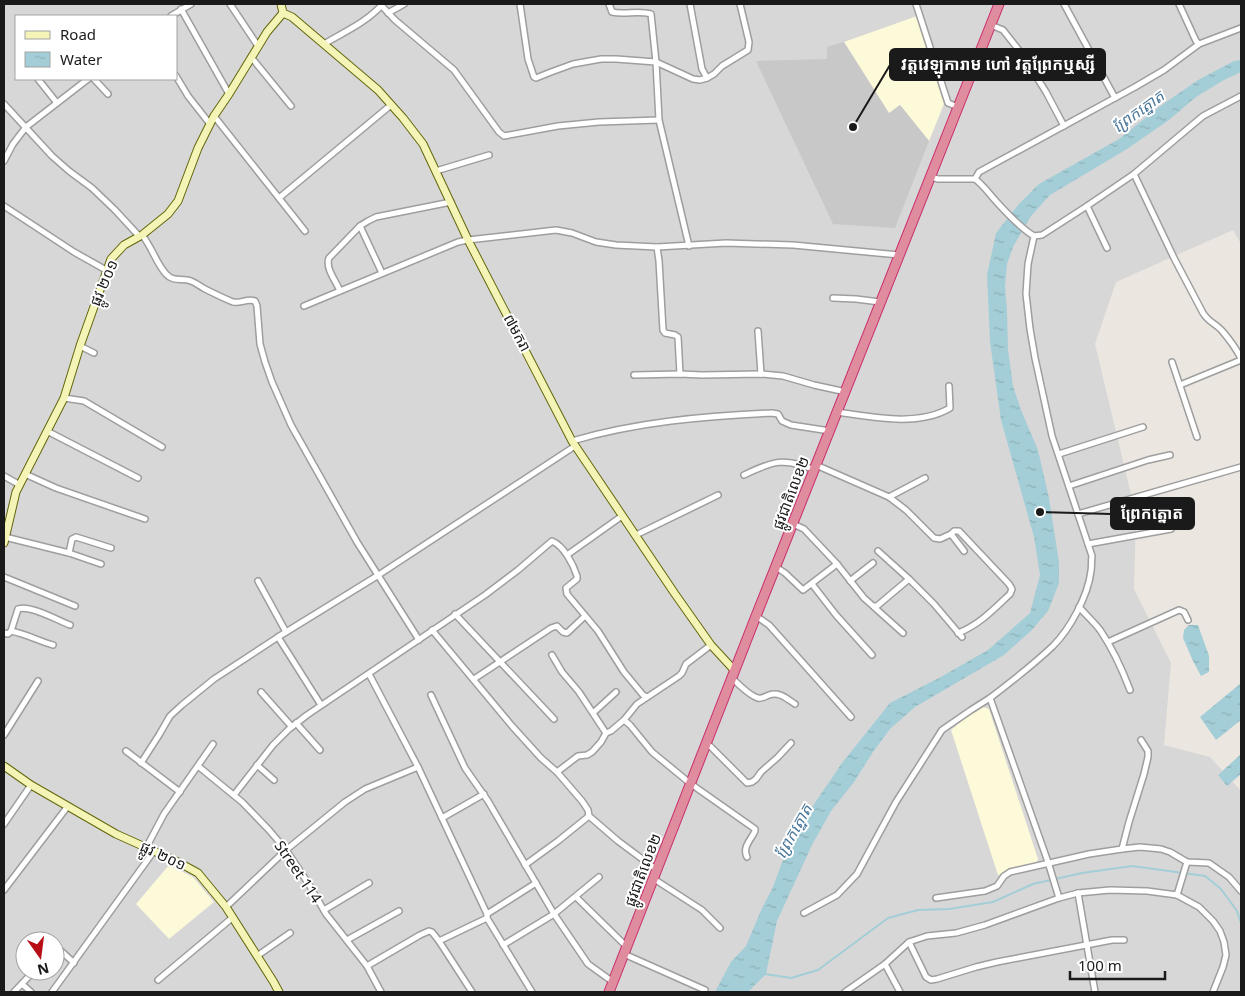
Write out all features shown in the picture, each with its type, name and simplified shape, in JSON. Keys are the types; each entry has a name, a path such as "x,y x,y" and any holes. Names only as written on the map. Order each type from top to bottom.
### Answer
{"highway":[{"name":"ផ្លូវជាតិលេខ២","path":"609,992 999,4"}],"street":[{"path":"172,15 191,4"},
{"path":"230,4 258,46"},
{"path":"281,4 283,13"},
{"path":"388,14 404,4"},
{"path":"520,4 528,59 536,78 573,64 600,60 638,60 656,62 693,79 700,80 714,74 722,66 748,50 749,42 740,4"},
{"path":"609,4 612,12 643,12 651,14 659,120 689,246"},
{"path":"690,4 702,69 707,78"},
{"path":"916,4 948,103 958,108"},
{"path":"1064,4 1115,98"},
{"path":"1179,4 1199,44"},
{"path":"324,44 363,22 374,14 380,5 454,70 499,132 504,136 566,125 659,120"},
{"path":"181,9 229,94"},
{"name":"ផ្លូវ ២០១","path":"4,540 6,520 16,492 64,398 111,258 124,245 140,236 168,214 178,201 198,148 214,116 267,32 283,13"},
{"name":"៧មករា","path":"283,13 292,17 378,90 423,144 468,240 574,444 711,645 734,675"},
{"path":"991,25 1003,30 1022,54 1046,92 1064,126"},
{"path":"975,179 979,172 1164,70 1199,44 1241,28"},
{"path":"251,57 291,106"},
{"path":"178,79 188,96 210,124"},
{"path":"39,80 57,103"},
{"path":"4,160 26,127 87,80"},
{"path":"95,80 108,94"},
{"path":"931,177 938,179 975,179 1028,232 1034,236 1042,235 1134,174 1203,116 1241,96"},
{"path":"4,104 52,156 92,188 148,242 166,274 172,279 191,280 206,290 234,303 250,299 255,301 260,344 272,382 291,425 377,576 418,640"},
{"path":"280,198 391,104"},
{"path":"214,116 305,230"},
{"path":"436,172 488,155"},
{"path":"1134,174 1177,265 1207,320 1224,332 1241,359 1180,386"},
{"path":"340,291 327,262 360,226 376,217 451,202"},
{"path":"4,206 74,252 106,270"},
{"path":"1087,206 1107,248"},
{"path":"360,226 382,273"},
{"path":"304,306 458,242 556,230 572,233 596,242 616,245 657,247 726,243 794,245 899,256"},
{"path":"804,913 837,895 857,874 896,802 942,730 990,698 1054,646 1069,625 1086,590 1091,573 1092,556 1050,426 1030,329 1026,294 1028,264 1034,236"},
{"path":"657,247 663,330 665,333 678,337 680,374"},
{"path":"833,298 880,302"},
{"path":"758,331 761,374"},
{"path":"80,346 94,353"},
{"path":"1172,362 1197,437"},
{"path":"634,374 702,376 761,374 783,376 846,392"},
{"path":"837,412 878,418 925,417 950,408 950,386"},
{"path":"64,398 84,401 162,447"},
{"path":"142,763 170,716 214,679 377,576 574,444 618,429 697,418 772,413 777,414 782,421 791,425 830,431"},
{"path":"1059,454 1143,427"},
{"path":"48,431 138,478"},
{"path":"1069,486 1148,460 1170,455"},
{"path":"744,475 770,463 783,462 815,468 889,497 913,516 934,538 940,539 954,531 959,531 1012,589 1010,594 984,618 960,635 934,604 878,551"},
{"path":"1078,514 1241,467"},
{"path":"25,474 56,488 145,519"},
{"path":"4,476 20,485"},
{"path":"889,497 925,478"},
{"path":"636,535 718,495"},
{"path":"567,556 622,516"},
{"path":"793,524 804,529 873,606 903,633"},
{"path":"1088,544 1171,529"},
{"path":"951,534 964,551"},
{"path":"69,553 72,539 76,537 111,548"},
{"path":"4,540 69,553 101,564"},
{"path":"234,795 273,745 294,725 485,595 552,542 559,545 576,573 577,579 566,588 566,592 598,631 624,672 643,695 647,697"},
{"path":"850,581 873,563"},
{"path":"776,567 803,590 837,564"},
{"path":"4,577 75,606"},
{"path":"873,606 877,606 909,580"},
{"path":"258,581 286,632"},
{"path":"812,584 836,615 872,655"},
{"path":"1079,607 1108,642 1123,671 1130,690"},
{"path":"4,634 8,634 11,631 18,609 24,608 70,625"},
{"path":"1108,642 1179,610 1184,612 1188,620"},
{"path":"455,614 554,719"},
{"path":"474,679 554,626 566,633 585,616"},
{"path":"756,616 769,625 851,717"},
{"path":"432,630 496,708 582,801 588,810 589,816 656,874 702,910 720,928"},
{"path":"11,631 22,633 53,645"},
{"path":"278,637 321,705"},
{"path":"557,772 578,756 587,755 592,752 602,742 606,733 624,720 638,704 679,676 686,664 711,645"},
{"path":"552,655 606,733"},
{"path":"369,674 418,767 487,916 532,992"},
{"path":"734,675 748,692 758,698 776,693 795,704"},
{"path":"4,735 38,681"},
{"path":"261,692 320,750"},
{"path":"593,713 616,692"},
{"path":"431,695 465,768 484,794 554,914 588,964 613,982"},
{"path":"990,698 1059,898"},
{"path":"624,720 652,752 691,784 755,829 754,835 746,846 745,853 747,857"},
{"path":"1122,849 1128,822 1148,757 1148,751 1141,740"},
{"path":"707,742 748,782 756,779 791,744"},
{"path":"146,848 164,814 213,744"},
{"path":"126,751 180,792"},
{"path":"257,765 274,780"},
{"name":"Street 114","path":"198,766 234,795 257,817 286,850 324,910 367,966 381,992"},
{"path":"226,908 286,850 345,802 365,789 418,767"},
{"name":"ផ្លូវ ២០១","path":"5,769 116,834 198,873 226,908 279,992"},
{"path":"4,824 31,785"},
{"path":"442,818 484,794"},
{"path":"4,890 68,806"},
{"path":"525,865 589,816"},
{"path":"936,898 985,891 997,886 1004,876 1010,872 1048,862 1140,847 1161,849 1187,862 1209,863 1230,877 1241,891"},
{"path":"52,992 154,851"},
{"path":"1177,895 1187,862"},
{"path":"503,945 554,914 599,877"},
{"path":"324,910 370,883"},
{"path":"439,941 487,916 536,883"},
{"path":"846,992 885,964 909,942 927,936 956,933 985,925 1078,893 1110,890 1147,890 1177,895 1199,907 1220,931 1226,955 1224,967 1213,992"},
{"path":"1078,893 1095,992"},
{"path":"576,897 626,951 705,990"},
{"path":"347,940 399,911"},
{"path":"158,980 232,918"},
{"path":"367,966 429,931 439,941 472,992"},
{"path":"257,956 290,933"},
{"path":"909,942 926,977 931,980 997,962 1087,944 1124,940"},
{"path":"65,955 74,963"},
{"path":"885,964 900,992"},
{"path":"14,992 25,981"},
{"path":"22,984 31,992"}],"shaded area":[{"path":"4,4 1241,4 1241,244 1233,230 1116,282 1095,344 1136,515 1134,589 1171,663 1164,745 1210,757 1241,791 1241,992 4,992"},
{"path":"917,16 944,104 929,141 900,105 889,114 844,42"},
{"path":"844,42 889,113 900,105 929,141 895,228 833,224 756,61 827,59 827,47"},
{"path":"983,707 989,709 1038,859 1037,863 998,875 951,730"},
{"path":"169,865 193,877 214,902 169,939 136,904"}],"water":[{"name":"ព្រែកត្នោត","path":"1241,60 1241,72 1196,97 1169,120 1127,149 1050,195 1031,216 1013,247 1007,264 1005,286 1008,349 1013,386 1038,450 1049,498 1059,562 1059,583 1048,611 1031,631 1004,655 915,707 890,729 854,782 831,811 812,845 777,921 766,974 748,992 715,992 731,962 746,946 773,887 791,838 842,763 890,703 988,650 1030,613 1040,575 1034,537 1001,420 990,342 987,275 996,233 1019,204 1039,184 1119,139 1159,107 1198,80 1234,61"},
{"path":"1189,625 1198,625 1209,656 1209,672 1201,676 1183,638 1184,630"},
{"path":"1241,683 1241,720 1216,740 1200,717"},
{"path":"1241,754 1241,774 1227,786 1218,775"}],"waterway":[{"path":"765,974 791,978 818,970 888,918 918,910 949,909 993,902 1033,884 1082,873 1132,866 1205,876 1221,889 1237,911 1241,923"}],"place":[{"name":"វត្តវេឡុការាម ហៅ វត្តព្រែកឬស្សី","path":"853,127"},
{"name":"ព្រែកត្នោត","path":"1040,512"}]}
